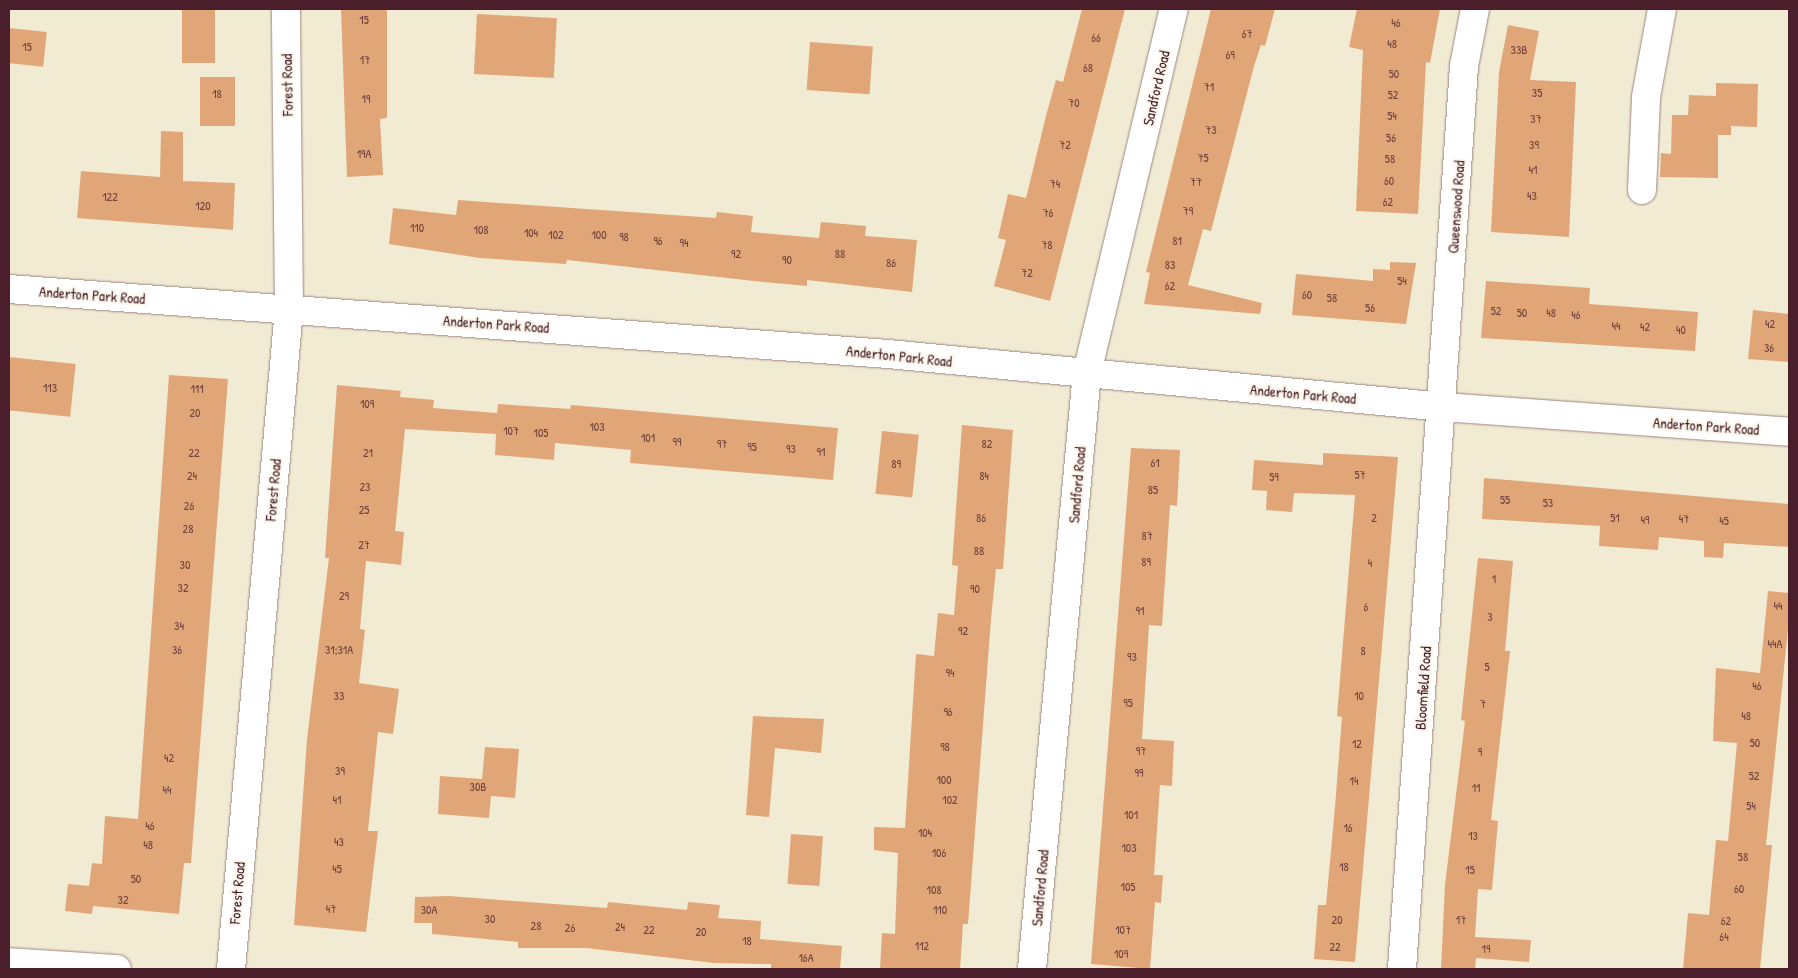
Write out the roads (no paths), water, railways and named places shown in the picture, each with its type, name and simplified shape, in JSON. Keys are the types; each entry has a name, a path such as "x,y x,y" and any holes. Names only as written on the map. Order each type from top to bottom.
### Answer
{"street":[{"name":"Forest Road","path":"231,969 289,308 286,9"},
{"name":"Sandford Road","path":"1032,969 1088,373 1174,9"},
{"name":"Queenswood Road","path":"1443,407 1464,66 1475,9"},
{"path":"1642,190 1646,97 1662,9"},
{"name":"Anderton Park Road","path":"9,289 289,308 888,354 1443,407 1789,432"},
{"name":"Bloomfield Road","path":"1402,969 1443,407"},
{"path":"9,962 117,969"}]}
